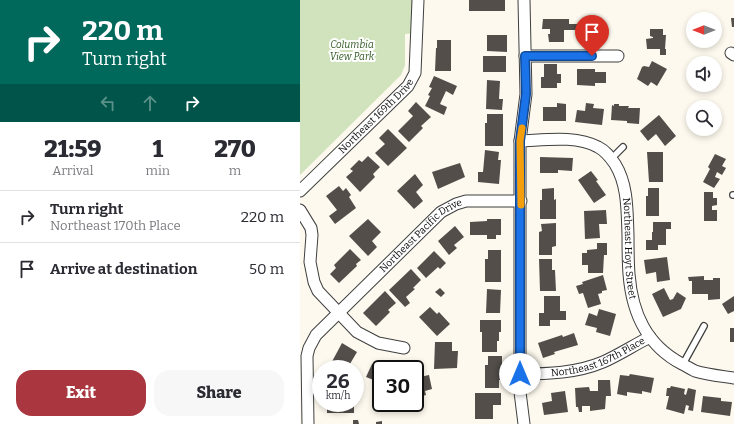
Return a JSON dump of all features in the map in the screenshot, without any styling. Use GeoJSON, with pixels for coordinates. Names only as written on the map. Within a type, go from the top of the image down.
{"type":"FeatureCollection","features":[{"type":"Feature","properties":{"kind":"street","name":"Northeast 169th Drive"},"geometry":{"type":"LineString","coordinates":[[300,191],[408,86],[412,80],[415,67],[418,0]]}},
{"type":"Feature","properties":{"kind":"street"},"geometry":{"type":"LineString","coordinates":[[524,0],[526,94],[520,141],[520,392],[524,424]]}},
{"type":"Feature","properties":{"kind":"street"},"geometry":{"type":"LineString","coordinates":[[525,56],[618,56]]}},
{"type":"Feature","properties":{"kind":"street"},"geometry":{"type":"LineString","coordinates":[[520,141],[572,140],[597,146],[606,151],[611,159]]}},
{"type":"Feature","properties":{"kind":"street","name":"Northeast Hoyt Street"},"geometry":{"type":"LineString","coordinates":[[611,159],[617,168],[624,188],[627,208],[629,274],[634,303],[639,319],[650,337]]}},
{"type":"Feature","properties":{"kind":"street","name":"Northeast Pacific Drive"},"geometry":{"type":"LineString","coordinates":[[308,424],[307,356],[309,348],[316,335],[337,312],[441,212],[456,204],[466,201],[521,201]]}},
{"type":"Feature","properties":{"kind":"street"},"geometry":{"type":"LineString","coordinates":[[300,210],[311,228],[312,235],[310,262],[314,282],[318,291],[357,332],[378,343],[404,348]]}},
{"type":"Feature","properties":{"kind":"street","name":"Northeast 167th Place"},"geometry":{"type":"LineString","coordinates":[[520,374],[555,373],[576,370],[602,362],[650,337],[670,357],[694,370],[710,375],[734,378]]}},
{"type":"Feature","properties":{"kind":"lane"},"geometry":{"type":"LineString","coordinates":[[611,159],[623,148]]}},
{"type":"Feature","properties":{"kind":"lane"},"geometry":{"type":"LineString","coordinates":[[683,364],[704,326]]}},
{"type":"Feature","properties":{"kind":"green space","name":"Columbia View Park"},"geometry":{"type":"Polygon","coordinates":[[[300,0],[417,0],[417,33],[405,34],[405,65],[401,75],[300,175],[300,0]]]}},
{"type":"Feature","properties":{"kind":"building"},"geometry":{"type":"Polygon","coordinates":[[[469,0],[505,0],[505,11],[469,11],[469,0]]]}},
{"type":"Feature","properties":{"kind":"building"},"geometry":{"type":"Polygon","coordinates":[[[731,18],[734,18],[734,27],[732,27],[731,18]]]}},
{"type":"Feature","properties":{"kind":"building"},"geometry":{"type":"Polygon","coordinates":[[[543,19],[569,19],[569,24],[578,24],[577,30],[564,30],[564,42],[549,42],[548,34],[550,34],[550,29],[542,29],[543,19]]]}},
{"type":"Feature","properties":{"kind":"building"},"geometry":{"type":"Polygon","coordinates":[[[582,22],[603,24],[602,38],[593,38],[593,41],[583,41],[583,37],[581,37],[582,22]]]}},
{"type":"Feature","properties":{"kind":"building"},"geometry":{"type":"Polygon","coordinates":[[[650,29],[663,29],[663,35],[666,35],[666,55],[660,55],[660,49],[647,49],[646,39],[653,38],[650,36],[650,29]]]}},
{"type":"Feature","properties":{"kind":"building"},"geometry":{"type":"Polygon","coordinates":[[[487,35],[507,35],[507,52],[487,51],[487,35]]]}},
{"type":"Feature","properties":{"kind":"building"},"geometry":{"type":"Polygon","coordinates":[[[437,40],[451,40],[451,71],[435,71],[437,40]]]}},
{"type":"Feature","properties":{"kind":"building"},"geometry":{"type":"Polygon","coordinates":[[[483,56],[506,56],[506,72],[483,72],[483,56]]]}},
{"type":"Feature","properties":{"kind":"building"},"geometry":{"type":"Polygon","coordinates":[[[652,61],[667,69],[657,86],[651,82],[648,86],[637,79],[642,67],[649,67],[652,61]]]}},
{"type":"Feature","properties":{"kind":"building"},"geometry":{"type":"Polygon","coordinates":[[[544,64],[557,64],[557,74],[561,74],[561,83],[557,83],[557,88],[541,88],[541,77],[544,77],[544,64]]]}},
{"type":"Feature","properties":{"kind":"building"},"geometry":{"type":"Polygon","coordinates":[[[577,69],[595,69],[595,72],[606,72],[606,83],[595,83],[595,86],[577,85],[577,69]]]}},
{"type":"Feature","properties":{"kind":"building"},"geometry":{"type":"Polygon","coordinates":[[[434,76],[457,86],[453,95],[446,91],[440,104],[447,107],[444,115],[425,106],[430,96],[428,95],[432,88],[429,87],[434,76]]]}},
{"type":"Feature","properties":{"kind":"building"},"geometry":{"type":"Polygon","coordinates":[[[487,80],[500,81],[499,99],[503,99],[502,110],[486,109],[487,80]]]}},
{"type":"Feature","properties":{"kind":"building"},"geometry":{"type":"Polygon","coordinates":[[[416,102],[431,117],[421,126],[423,128],[409,142],[398,131],[413,116],[408,111],[416,102]]]}},
{"type":"Feature","properties":{"kind":"building"},"geometry":{"type":"Polygon","coordinates":[[[557,103],[566,104],[566,121],[543,121],[543,107],[557,107],[557,103]]]}},
{"type":"Feature","properties":{"kind":"building"},"geometry":{"type":"Polygon","coordinates":[[[586,103],[594,104],[593,108],[604,109],[602,125],[575,122],[577,110],[585,111],[586,103]]]}},
{"type":"Feature","properties":{"kind":"building"},"geometry":{"type":"Polygon","coordinates":[[[614,104],[619,104],[619,106],[629,106],[628,108],[640,108],[639,124],[627,123],[627,121],[611,120],[612,105],[614,106],[614,104]]]}},
{"type":"Feature","properties":{"kind":"building"},"geometry":{"type":"Polygon","coordinates":[[[487,114],[503,114],[503,146],[485,146],[485,123],[487,123],[487,114]]]}},
{"type":"Feature","properties":{"kind":"building"},"geometry":{"type":"Polygon","coordinates":[[[659,115],[676,136],[665,146],[656,134],[648,141],[640,131],[659,115]]]}},
{"type":"Feature","properties":{"kind":"building"},"geometry":{"type":"Polygon","coordinates":[[[388,129],[407,148],[388,166],[375,153],[385,144],[379,138],[388,129]]]}},
{"type":"Feature","properties":{"kind":"building"},"geometry":{"type":"Polygon","coordinates":[[[485,150],[499,152],[498,160],[501,160],[499,184],[478,182],[478,172],[483,172],[485,150]]]}},
{"type":"Feature","properties":{"kind":"building"},"geometry":{"type":"Polygon","coordinates":[[[647,152],[663,152],[663,182],[649,182],[647,152]]]}},
{"type":"Feature","properties":{"kind":"building"},"geometry":{"type":"Polygon","coordinates":[[[715,154],[726,159],[722,166],[726,168],[722,175],[717,172],[715,177],[720,179],[714,188],[703,182],[710,169],[708,167],[715,154]]]}},
{"type":"Feature","properties":{"kind":"building"},"geometry":{"type":"Polygon","coordinates":[[[368,156],[380,167],[373,174],[375,177],[360,192],[346,177],[353,171],[350,169],[359,160],[362,162],[368,156]]]}},
{"type":"Feature","properties":{"kind":"building"},"geometry":{"type":"Polygon","coordinates":[[[540,157],[573,158],[572,171],[558,170],[558,173],[540,173],[540,157]]]}},
{"type":"Feature","properties":{"kind":"building"},"geometry":{"type":"Polygon","coordinates":[[[460,163],[465,177],[438,189],[432,172],[460,163]]]}},
{"type":"Feature","properties":{"kind":"building"},"geometry":{"type":"Polygon","coordinates":[[[591,171],[606,195],[594,203],[578,180],[591,171]]]}},
{"type":"Feature","properties":{"kind":"building"},"geometry":{"type":"Polygon","coordinates":[[[415,174],[423,185],[416,192],[423,201],[414,209],[397,191],[415,174]]]}},
{"type":"Feature","properties":{"kind":"building"},"geometry":{"type":"Polygon","coordinates":[[[339,186],[343,191],[346,188],[351,195],[349,197],[356,208],[335,224],[329,216],[337,210],[326,196],[339,186]]]}},
{"type":"Feature","properties":{"kind":"building"},"geometry":{"type":"Polygon","coordinates":[[[554,188],[554,200],[556,199],[556,219],[540,219],[540,200],[542,200],[542,189],[554,188]]]}},
{"type":"Feature","properties":{"kind":"building"},"geometry":{"type":"Polygon","coordinates":[[[648,188],[659,188],[659,216],[646,216],[646,196],[648,196],[648,188]]]}},
{"type":"Feature","properties":{"kind":"building"},"geometry":{"type":"Polygon","coordinates":[[[704,192],[713,192],[713,198],[717,198],[717,205],[712,206],[712,210],[717,210],[717,221],[704,221],[704,192]]]}},
{"type":"Feature","properties":{"kind":"building"},"geometry":{"type":"Polygon","coordinates":[[[606,210],[607,224],[599,224],[600,238],[585,239],[584,211],[606,210]]]}},
{"type":"Feature","properties":{"kind":"building"},"geometry":{"type":"Polygon","coordinates":[[[368,219],[381,232],[372,241],[377,247],[368,256],[349,236],[368,219]]]}},
{"type":"Feature","properties":{"kind":"building"},"geometry":{"type":"Polygon","coordinates":[[[487,219],[501,219],[501,235],[496,235],[496,239],[487,239],[487,235],[470,235],[470,222],[487,221],[487,219]]]}},
{"type":"Feature","properties":{"kind":"building"},"geometry":{"type":"Polygon","coordinates":[[[653,222],[671,222],[671,229],[666,229],[666,245],[658,245],[658,250],[646,250],[646,240],[652,240],[653,222]]]}},
{"type":"Feature","properties":{"kind":"building"},"geometry":{"type":"Polygon","coordinates":[[[556,223],[556,246],[552,247],[552,255],[539,255],[539,232],[542,231],[541,224],[556,223]]]}},
{"type":"Feature","properties":{"kind":"building"},"geometry":{"type":"Polygon","coordinates":[[[455,226],[464,237],[454,245],[457,248],[449,255],[438,241],[455,226]]]}},
{"type":"Feature","properties":{"kind":"building"},"geometry":{"type":"Polygon","coordinates":[[[597,243],[607,243],[607,255],[604,255],[603,273],[588,273],[588,265],[582,265],[582,253],[587,253],[587,250],[597,249],[597,243]]]}},
{"type":"Feature","properties":{"kind":"building"},"geometry":{"type":"Polygon","coordinates":[[[350,249],[361,260],[356,264],[357,266],[339,283],[330,274],[336,268],[334,265],[350,249]]]}},
{"type":"Feature","properties":{"kind":"building"},"geometry":{"type":"Polygon","coordinates":[[[488,250],[501,250],[501,282],[485,282],[485,259],[488,259],[488,250]]]}},
{"type":"Feature","properties":{"kind":"building"},"geometry":{"type":"Polygon","coordinates":[[[434,251],[446,263],[440,269],[438,267],[426,278],[417,268],[434,251]]]}},
{"type":"Feature","properties":{"kind":"building"},"geometry":{"type":"Polygon","coordinates":[[[667,257],[670,280],[657,282],[656,272],[646,274],[644,260],[667,257]]]}},
{"type":"Feature","properties":{"kind":"building"},"geometry":{"type":"Polygon","coordinates":[[[539,259],[552,259],[552,270],[555,270],[556,291],[540,291],[539,259]]]}},
{"type":"Feature","properties":{"kind":"building"},"geometry":{"type":"Polygon","coordinates":[[[411,269],[421,280],[413,288],[415,289],[406,297],[410,303],[405,307],[389,290],[411,269]]]}},
{"type":"Feature","properties":{"kind":"building"},"geometry":{"type":"Polygon","coordinates":[[[603,275],[607,290],[598,294],[601,304],[588,308],[583,293],[579,294],[576,286],[583,284],[582,282],[603,275]]]}},
{"type":"Feature","properties":{"kind":"building"},"geometry":{"type":"Polygon","coordinates":[[[704,276],[704,280],[720,278],[720,299],[708,300],[708,294],[692,294],[692,281],[689,281],[688,277],[704,276]]]}},
{"type":"Feature","properties":{"kind":"building"},"geometry":{"type":"Polygon","coordinates":[[[440,288],[445,293],[441,297],[435,292],[440,288]]]}},
{"type":"Feature","properties":{"kind":"building"},"geometry":{"type":"Polygon","coordinates":[[[664,288],[670,300],[673,299],[677,292],[686,298],[681,309],[663,317],[652,294],[664,288]]]}},
{"type":"Feature","properties":{"kind":"building"},"geometry":{"type":"Polygon","coordinates":[[[487,289],[501,290],[500,313],[486,313],[487,289]]]}},
{"type":"Feature","properties":{"kind":"building"},"geometry":{"type":"Polygon","coordinates":[[[385,291],[396,303],[388,310],[390,312],[376,326],[363,313],[385,291]]]}},
{"type":"Feature","properties":{"kind":"building"},"geometry":{"type":"Polygon","coordinates":[[[544,296],[560,296],[560,311],[566,311],[566,320],[550,320],[550,326],[539,326],[539,313],[544,313],[544,296]]]}},
{"type":"Feature","properties":{"kind":"building"},"geometry":{"type":"Polygon","coordinates":[[[734,296],[734,311],[728,314],[722,304],[734,296]]]}},
{"type":"Feature","properties":{"kind":"building"},"geometry":{"type":"Polygon","coordinates":[[[430,307],[437,314],[439,312],[450,324],[437,336],[419,317],[430,307]]]}},
{"type":"Feature","properties":{"kind":"building"},"geometry":{"type":"Polygon","coordinates":[[[599,309],[616,314],[610,336],[596,332],[597,328],[585,325],[589,313],[597,316],[599,309]]]}},
{"type":"Feature","properties":{"kind":"building"},"geometry":{"type":"Polygon","coordinates":[[[480,320],[501,320],[501,332],[499,332],[499,341],[497,341],[497,352],[482,352],[482,332],[480,332],[480,320]]]}},
{"type":"Feature","properties":{"kind":"building"},"geometry":{"type":"Polygon","coordinates":[[[730,328],[734,328],[734,342],[730,342],[730,328]]]}},
{"type":"Feature","properties":{"kind":"building"},"geometry":{"type":"Polygon","coordinates":[[[574,333],[578,345],[554,352],[555,354],[543,358],[538,343],[562,335],[563,337],[574,333]]]}},
{"type":"Feature","properties":{"kind":"building"},"geometry":{"type":"Polygon","coordinates":[[[435,342],[452,342],[452,351],[458,351],[457,368],[434,369],[435,342]]]}},
{"type":"Feature","properties":{"kind":"building"},"geometry":{"type":"Polygon","coordinates":[[[342,343],[357,352],[352,360],[333,360],[342,343]]]}},
{"type":"Feature","properties":{"kind":"building"},"geometry":{"type":"Polygon","coordinates":[[[488,356],[502,356],[502,380],[499,380],[499,388],[485,388],[485,365],[488,365],[488,356]]]}},
{"type":"Feature","properties":{"kind":"building"},"geometry":{"type":"Polygon","coordinates":[[[372,364],[372,379],[366,377],[372,364]]]}},
{"type":"Feature","properties":{"kind":"building"},"geometry":{"type":"Polygon","coordinates":[[[630,374],[654,378],[651,393],[642,391],[642,394],[627,392],[627,396],[617,394],[620,375],[629,376],[630,374]]]}},
{"type":"Feature","properties":{"kind":"building"},"geometry":{"type":"Polygon","coordinates":[[[429,375],[432,389],[425,391],[426,395],[424,396],[424,376],[429,375]]]}},
{"type":"Feature","properties":{"kind":"building"},"geometry":{"type":"Polygon","coordinates":[[[598,380],[610,380],[611,396],[606,396],[605,409],[590,411],[590,406],[582,406],[582,412],[579,412],[578,407],[576,407],[575,388],[589,387],[590,391],[598,391],[598,380]]]}},
{"type":"Feature","properties":{"kind":"building"},"geometry":{"type":"Polygon","coordinates":[[[671,386],[685,389],[684,394],[686,395],[688,388],[696,390],[693,411],[688,410],[689,406],[686,405],[684,414],[666,409],[669,396],[666,396],[667,388],[670,388],[671,386]]]}},
{"type":"Feature","properties":{"kind":"building"},"geometry":{"type":"Polygon","coordinates":[[[565,391],[568,412],[544,415],[542,403],[552,401],[551,393],[565,391]]]}},
{"type":"Feature","properties":{"kind":"building"},"geometry":{"type":"Polygon","coordinates":[[[475,393],[501,393],[501,405],[493,405],[493,419],[475,419],[475,393]]]}},
{"type":"Feature","properties":{"kind":"building"},"geometry":{"type":"Polygon","coordinates":[[[703,396],[721,398],[721,401],[732,402],[730,416],[701,412],[703,396]]]}},
{"type":"Feature","properties":{"kind":"building"},"geometry":{"type":"Polygon","coordinates":[[[327,412],[354,412],[354,413],[327,412]]]}},
{"type":"Feature","properties":{"kind":"building"},"geometry":{"type":"Polygon","coordinates":[[[353,420],[358,420],[359,424],[353,424],[353,420]]]}},
{"type":"Feature","properties":{"kind":"building"},"geometry":{"type":"Polygon","coordinates":[[[382,421],[382,424],[376,424],[376,422],[382,421]]]}},
{"type":"Feature","properties":{"kind":"slow traffic"},"geometry":{"type":"LineString","coordinates":[[521,205],[520,141],[522,128]]}},
{"type":"Feature","properties":{"kind":"route"},"geometry":{"type":"LineString","coordinates":[[520,374],[520,141],[526,94],[525,56],[592,56]]}}]}
